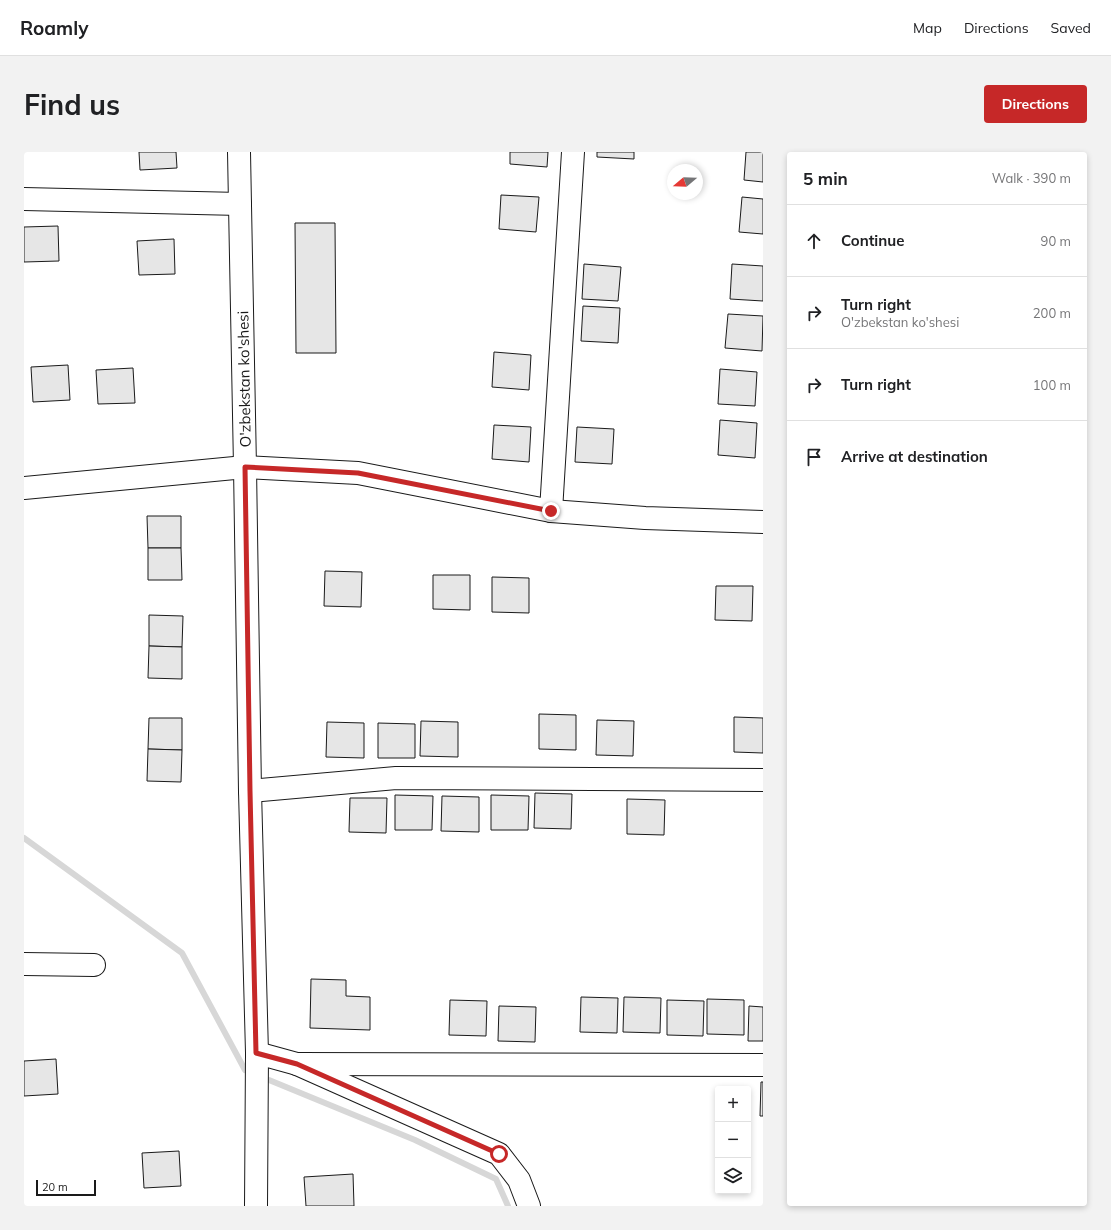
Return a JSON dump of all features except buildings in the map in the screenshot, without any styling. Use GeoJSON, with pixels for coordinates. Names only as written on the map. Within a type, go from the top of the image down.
{"type":"FeatureCollection","features":[{"type":"Feature","properties":{"kind":"street","name":"O'zbekstan ko'shesi"},"geometry":{"type":"LineString","coordinates":[[238,152],[256,1053],[256,1206]]}},
{"type":"Feature","properties":{"kind":"street"},"geometry":{"type":"LineString","coordinates":[[551,511],[573,152]]}},
{"type":"Feature","properties":{"kind":"street"},"geometry":{"type":"LineString","coordinates":[[24,199],[240,204]]}},
{"type":"Feature","properties":{"kind":"street"},"geometry":{"type":"LineString","coordinates":[[24,488],[245,467],[358,473],[551,511],[645,518],[763,522]]}},
{"type":"Feature","properties":{"kind":"street"},"geometry":{"type":"LineString","coordinates":[[250,791],[396,778],[763,780]]}},
{"type":"Feature","properties":{"kind":"street"},"geometry":{"type":"LineString","coordinates":[[24,964],[94,965]]}},
{"type":"Feature","properties":{"kind":"street"},"geometry":{"type":"LineString","coordinates":[[256,1053],[297,1064],[499,1154],[519,1180],[529,1206]]}},
{"type":"Feature","properties":{"kind":"street"},"geometry":{"type":"LineString","coordinates":[[297,1064],[763,1065]]}},
{"type":"Feature","properties":{"kind":"waterway"},"geometry":{"type":"LineString","coordinates":[[24,838],[182,953],[245,1070]]}},
{"type":"Feature","properties":{"kind":"waterway"},"geometry":{"type":"LineString","coordinates":[[269,1080],[415,1140],[496,1179],[508,1206]]}},
{"type":"Feature","properties":{"kind":"route"},"geometry":{"type":"LineString","coordinates":[[499,1154],[297,1064],[256,1053],[245,467],[358,473],[551,511]]}}]}
